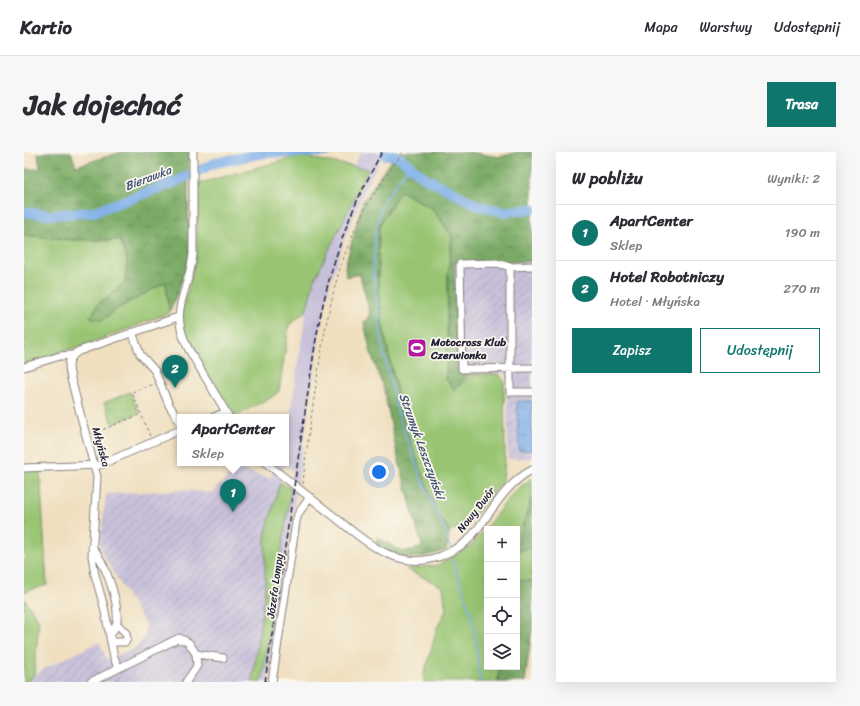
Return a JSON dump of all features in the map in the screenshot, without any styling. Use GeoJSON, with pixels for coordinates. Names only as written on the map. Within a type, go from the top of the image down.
{"type":"FeatureCollection","features":[{"type":"Feature","properties":{"kind":"street"},"geometry":{"type":"LineString","coordinates":[[193,155],[193,257],[178,317],[180,330],[186,344],[227,414]]}},
{"type":"Feature","properties":{"kind":"street"},"geometry":{"type":"LineString","coordinates":[[532,266],[510,267],[497,263],[460,264],[462,369],[532,368]]}},
{"type":"Feature","properties":{"kind":"street"},"geometry":{"type":"LineString","coordinates":[[510,267],[510,392],[532,392]]}},
{"type":"Feature","properties":{"kind":"street"},"geometry":{"type":"LineString","coordinates":[[24,367],[60,356],[72,355],[84,349],[178,317]]}},
{"type":"Feature","properties":{"kind":"street"},"geometry":{"type":"LineString","coordinates":[[132,332],[140,354],[153,369],[169,405],[177,417]]}},
{"type":"Feature","properties":{"kind":"street","name":"Młyńska"},"geometry":{"type":"LineString","coordinates":[[72,355],[69,364],[70,374],[95,466],[98,483],[92,547],[93,565],[103,602],[114,657],[118,668]]}},
{"type":"Feature","properties":{"kind":"street"},"geometry":{"type":"LineString","coordinates":[[24,468],[95,466],[110,462],[177,431]]}},
{"type":"Feature","properties":{"kind":"street"},"geometry":{"type":"LineString","coordinates":[[270,466],[310,497]]}},
{"type":"Feature","properties":{"kind":"street","name":"Nowy Dwór"},"geometry":{"type":"LineString","coordinates":[[310,497],[378,550],[400,559],[421,561],[441,556],[461,545],[473,533],[509,487],[519,477],[532,470]]}},
{"type":"Feature","properties":{"kind":"street","name":"Józefa Lompy"},"geometry":{"type":"LineString","coordinates":[[272,682],[296,522],[298,514],[310,497]]}},
{"type":"Feature","properties":{"kind":"street"},"geometry":{"type":"LineString","coordinates":[[92,547],[99,556],[108,578],[115,602],[117,624],[110,638],[125,642],[127,639],[126,633],[117,624]]}},
{"type":"Feature","properties":{"kind":"street"},"geometry":{"type":"LineString","coordinates":[[91,682],[179,638],[189,643],[196,654],[197,666],[186,682]]}},
{"type":"Feature","properties":{"kind":"street"},"geometry":{"type":"LineString","coordinates":[[196,654],[223,658]]}},
{"type":"Feature","properties":{"kind":"path"},"geometry":{"type":"LineString","coordinates":[[302,490],[304,461],[320,358],[333,293],[355,229],[366,206],[403,152]]}},
{"type":"Feature","properties":{"kind":"path"},"geometry":{"type":"LineString","coordinates":[[153,442],[132,392],[159,382]]}},
{"type":"Feature","properties":{"kind":"path"},"geometry":{"type":"LineString","coordinates":[[89,435],[141,414]]}},
{"type":"Feature","properties":{"kind":"shaded area"},"geometry":{"type":"Polygon","coordinates":[[[361,152],[384,152],[365,189],[346,236],[330,283],[320,332],[268,682],[262,682],[293,470],[286,466],[289,466],[289,419],[306,311],[314,281],[368,169],[353,166],[361,152]]]}},
{"type":"Feature","properties":{"kind":"shaded area"},"geometry":{"type":"Polygon","coordinates":[[[501,261],[512,263],[532,262],[532,458],[508,459],[507,373],[457,373],[454,262],[501,261]]]}},
{"type":"Feature","properties":{"kind":"shaded area"},"geometry":{"type":"Polygon","coordinates":[[[275,466],[284,466],[280,482],[270,479],[275,466]]]}},
{"type":"Feature","properties":{"kind":"shaded area"},"geometry":{"type":"Polygon","coordinates":[[[238,468],[280,482],[265,536],[265,592],[252,682],[27,682],[40,671],[99,642],[107,659],[134,649],[144,638],[146,626],[103,555],[100,543],[106,494],[185,490],[211,493],[238,468]]]}},
{"type":"Feature","properties":{"kind":"green space"},"geometry":{"type":"Polygon","coordinates":[[[48,152],[71,152],[76,166],[122,152],[189,152],[188,195],[190,255],[169,313],[166,282],[117,309],[102,320],[90,317],[98,304],[125,282],[127,259],[120,240],[72,240],[24,235],[24,169],[40,169],[38,154],[48,152]]]}},
{"type":"Feature","properties":{"kind":"green space"},"geometry":{"type":"Polygon","coordinates":[[[397,152],[468,152],[500,157],[517,152],[532,152],[532,261],[454,262],[457,373],[471,373],[454,390],[446,379],[448,275],[452,236],[433,209],[400,191],[379,226],[378,275],[382,322],[404,425],[438,515],[450,531],[446,550],[435,554],[417,557],[401,556],[383,549],[373,543],[378,538],[403,552],[422,547],[397,454],[384,390],[370,350],[364,323],[370,314],[360,275],[346,277],[345,266],[363,201],[397,152]]]}},
{"type":"Feature","properties":{"kind":"green space"},"geometry":{"type":"Polygon","coordinates":[[[299,156],[368,169],[314,281],[306,311],[289,325],[279,391],[272,397],[239,414],[231,414],[193,350],[182,327],[181,317],[197,254],[197,184],[299,156]]]}},
{"type":"Feature","properties":{"kind":"green space","name":"Motocross Klub Czerwionka"},"geometry":{"type":"Polygon","coordinates":[[[400,191],[433,209],[452,237],[448,275],[446,379],[454,390],[472,375],[499,374],[504,381],[505,458],[503,481],[469,523],[450,531],[438,515],[404,425],[382,322],[378,275],[379,226],[400,191]]]}},
{"type":"Feature","properties":{"kind":"green space"},"geometry":{"type":"Polygon","coordinates":[[[24,235],[72,240],[120,240],[127,259],[125,282],[98,304],[102,320],[117,309],[166,282],[169,313],[77,348],[65,350],[24,365],[24,235]]]}},
{"type":"Feature","properties":{"kind":"green space"},"geometry":{"type":"Polygon","coordinates":[[[130,392],[139,413],[113,424],[104,403],[130,392]]]}},
{"type":"Feature","properties":{"kind":"green space"},"geometry":{"type":"Polygon","coordinates":[[[24,471],[40,471],[47,585],[24,592],[24,532],[26,523],[24,518],[24,471]]]}},
{"type":"Feature","properties":{"kind":"green space"},"geometry":{"type":"Polygon","coordinates":[[[532,478],[532,496],[520,534],[520,526],[487,526],[514,492],[532,478]]]}},
{"type":"Feature","properties":{"kind":"green space"},"geometry":{"type":"Polygon","coordinates":[[[280,482],[291,489],[262,682],[252,682],[265,592],[265,536],[280,482]]]}},
{"type":"Feature","properties":{"kind":"green space"},"geometry":{"type":"Polygon","coordinates":[[[532,496],[532,548],[520,550],[520,534],[532,496]]]}},
{"type":"Feature","properties":{"kind":"green space"},"geometry":{"type":"Polygon","coordinates":[[[484,530],[484,670],[499,670],[498,682],[424,682],[424,675],[437,628],[446,610],[443,587],[406,569],[438,565],[472,545],[484,530]]]}},
{"type":"Feature","properties":{"kind":"green space"},"geometry":{"type":"Polygon","coordinates":[[[532,548],[532,581],[520,580],[520,550],[532,548]]]}},
{"type":"Feature","properties":{"kind":"green space"},"geometry":{"type":"Polygon","coordinates":[[[520,580],[532,581],[532,628],[525,682],[498,682],[499,670],[520,670],[520,580]]]}},
{"type":"Feature","properties":{"kind":"green space"},"geometry":{"type":"Polygon","coordinates":[[[24,598],[39,621],[34,675],[27,682],[24,682],[24,598]]]}},
{"type":"Feature","properties":{"kind":"water"},"geometry":{"type":"Polygon","coordinates":[[[517,401],[532,401],[532,450],[519,451],[517,401]]]}},
{"type":"Feature","properties":{"kind":"waterway","name":"Bierawka"},"geometry":{"type":"LineString","coordinates":[[24,212],[48,215],[93,212],[173,183],[215,163],[264,153],[327,152]]}},
{"type":"Feature","properties":{"kind":"waterway","name":"Bierawka"},"geometry":{"type":"LineString","coordinates":[[385,155],[396,155],[424,177],[477,205],[504,212],[532,209]]}},
{"type":"Feature","properties":{"kind":"waterway","name":"Strumyk Leszczyński"},"geometry":{"type":"LineString","coordinates":[[409,165],[381,205],[375,236],[373,271],[383,350],[398,414],[422,479],[447,535],[450,549]]}},
{"type":"Feature","properties":{"kind":"waterway","name":"Strumyk Leszczyński"},"geometry":{"type":"LineString","coordinates":[[452,558],[471,614],[476,640],[480,682]]}},
{"type":"Feature","properties":{"kind":"railway"},"geometry":{"type":"LineString","coordinates":[[265,682],[315,345],[322,308],[343,236],[357,201],[382,152]]}},
{"type":"Feature","properties":{"kind":"place","name":"Motocross Klub Czerwionka"},"geometry":{"type":"Point","coordinates":[417,348]}},
{"type":"Feature","properties":{"kind":"place","name":"Hotel Robotniczy"},"geometry":{"type":"Point","coordinates":[175,388]}},
{"type":"Feature","properties":{"kind":"place","name":"ApartCenter"},"geometry":{"type":"Point","coordinates":[233,512]}}]}
